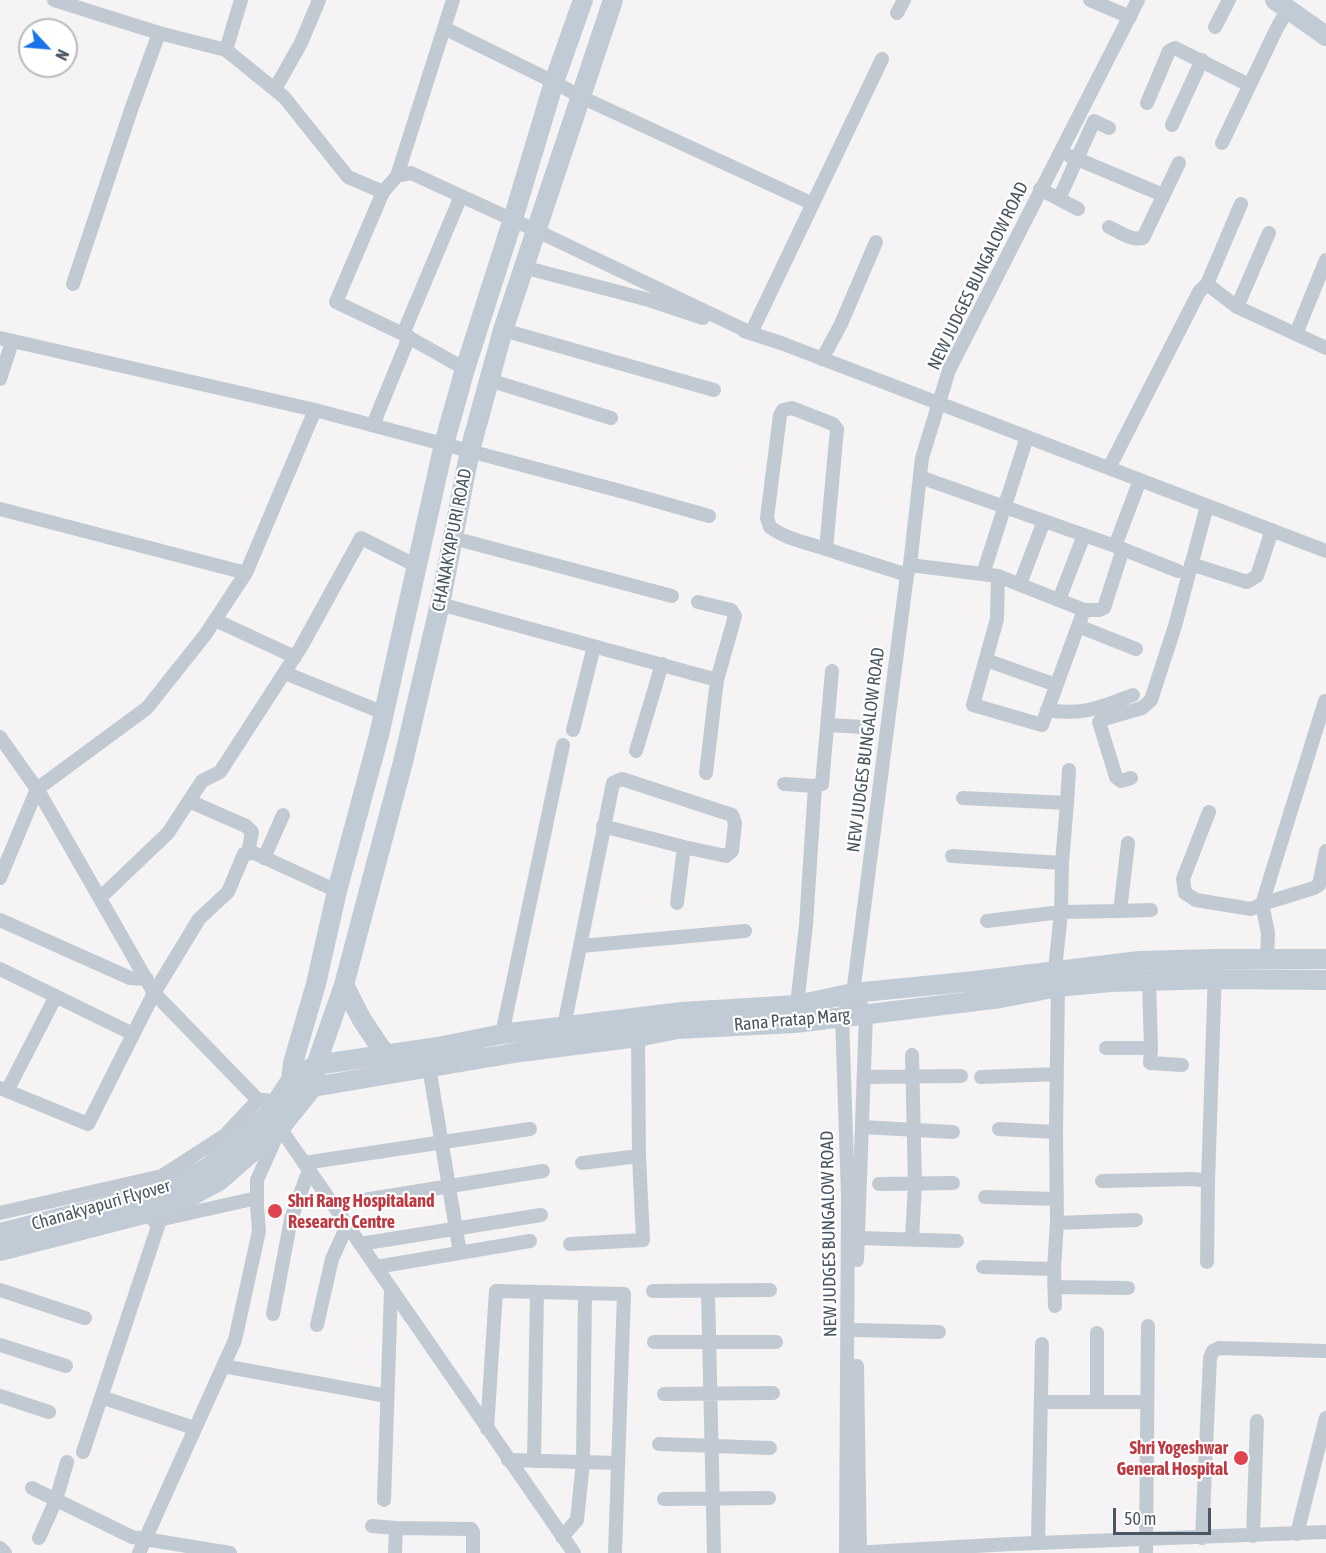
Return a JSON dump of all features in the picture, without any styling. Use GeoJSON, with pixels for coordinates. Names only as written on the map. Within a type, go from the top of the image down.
{"type":"FeatureCollection","features":[{"type":"Feature","properties":{"kind":"main road"},"geometry":{"type":"LineString","coordinates":[[300,1102],[291,1080],[293,1063],[316,984],[337,891],[384,713],[444,444],[554,82],[583,0]]}},
{"type":"Feature","properties":{"kind":"main road","name":"CHANAKYAPURI ROAD"},"geometry":{"type":"LineString","coordinates":[[313,1087],[316,1065],[344,985],[403,762],[440,604],[470,450],[489,380],[523,267],[613,0]]}},
{"type":"Feature","properties":{"kind":"main road"},"geometry":{"type":"LineString","coordinates":[[1282,4],[1326,36]]}},
{"type":"Feature","properties":{"kind":"main road"},"geometry":{"type":"LineString","coordinates":[[396,660],[425,666]]}},
{"type":"Feature","properties":{"kind":"main road","name":"Rana Pratap Marg"},"geometry":{"type":"LineString","coordinates":[[313,1087],[520,1052],[638,1037],[677,1029],[795,1023],[1001,998],[1057,978],[1139,961],[1326,959]]}},
{"type":"Feature","properties":{"kind":"main road","name":"Rana Pratap Marg"},"geometry":{"type":"LineString","coordinates":[[271,1111],[291,1080],[316,1065],[564,1026],[682,1012],[797,1005],[852,993],[975,981],[1057,978],[1149,981],[1326,980]]}},
{"type":"Feature","properties":{"kind":"main road"},"geometry":{"type":"LineString","coordinates":[[344,985],[362,1020],[385,1054]]}},
{"type":"Feature","properties":{"kind":"main road"},"geometry":{"type":"LineString","coordinates":[[271,1111],[300,1102],[313,1087]]}},
{"type":"Feature","properties":{"kind":"main road","name":"Chanakyapuri Flyover"},"geometry":{"type":"LineString","coordinates":[[0,1251],[171,1207],[219,1181],[255,1150],[271,1111]]}},
{"type":"Feature","properties":{"kind":"main road","name":"Chanakyapuri Flyover"},"geometry":{"type":"LineString","coordinates":[[0,1233],[165,1191],[209,1167],[271,1111]]}},
{"type":"Feature","properties":{"kind":"street"},"geometry":{"type":"LineString","coordinates":[[54,0],[159,33],[226,50],[285,97],[348,177],[383,192]]}},
{"type":"Feature","properties":{"kind":"street"},"geometry":{"type":"LineString","coordinates":[[226,50],[241,0]]}},
{"type":"Feature","properties":{"kind":"street"},"geometry":{"type":"LineString","coordinates":[[276,89],[301,43],[319,0]]}},
{"type":"Feature","properties":{"kind":"street"},"geometry":{"type":"LineString","coordinates":[[453,0],[397,176],[383,192],[336,302],[406,335],[465,369]]}},
{"type":"Feature","properties":{"kind":"street"},"geometry":{"type":"LineString","coordinates":[[897,13],[904,0]]}},
{"type":"Feature","properties":{"kind":"street"},"geometry":{"type":"LineString","coordinates":[[1090,0],[1130,17]]}},
{"type":"Feature","properties":{"kind":"street","name":"NEW JUDGES BUNGALOW ROAD"},"geometry":{"type":"LineString","coordinates":[[847,1553],[848,1196],[842,1016],[852,993],[922,458],[949,370],[1138,0]]}},
{"type":"Feature","properties":{"kind":"street"},"geometry":{"type":"LineString","coordinates":[[1215,27],[1229,0]]}},
{"type":"Feature","properties":{"kind":"street"},"geometry":{"type":"LineString","coordinates":[[1222,143],[1249,85],[1282,4]]}},
{"type":"Feature","properties":{"kind":"street"},"geometry":{"type":"LineString","coordinates":[[444,28],[580,97],[813,204]]}},
{"type":"Feature","properties":{"kind":"street"},"geometry":{"type":"LineString","coordinates":[[73,284],[159,33]]}},
{"type":"Feature","properties":{"kind":"street"},"geometry":{"type":"LineString","coordinates":[[1147,103],[1169,51],[1175,48],[1249,85]]}},
{"type":"Feature","properties":{"kind":"street"},"geometry":{"type":"LineString","coordinates":[[751,333],[882,59]]}},
{"type":"Feature","properties":{"kind":"street"},"geometry":{"type":"LineString","coordinates":[[1172,125],[1202,60]]}},
{"type":"Feature","properties":{"kind":"street"},"geometry":{"type":"LineString","coordinates":[[1079,114],[1109,128]]}},
{"type":"Feature","properties":{"kind":"street"},"geometry":{"type":"LineString","coordinates":[[1059,200],[1094,121]]}},
{"type":"Feature","properties":{"kind":"street"},"geometry":{"type":"LineString","coordinates":[[1059,152],[1163,195]]}},
{"type":"Feature","properties":{"kind":"street"},"geometry":{"type":"LineString","coordinates":[[1109,227],[1137,240],[1143,237],[1179,163]]}},
{"type":"Feature","properties":{"kind":"street"},"geometry":{"type":"LineString","coordinates":[[397,176],[411,173],[513,219],[751,333]]}},
{"type":"Feature","properties":{"kind":"street"},"geometry":{"type":"LineString","coordinates":[[1040,189],[1078,209]]}},
{"type":"Feature","properties":{"kind":"street"},"geometry":{"type":"LineString","coordinates":[[373,425],[461,196]]}},
{"type":"Feature","properties":{"kind":"street"},"geometry":{"type":"LineString","coordinates":[[1109,468],[1199,292],[1207,284],[1241,204]]}},
{"type":"Feature","properties":{"kind":"street"},"geometry":{"type":"LineString","coordinates":[[1237,307],[1269,233]]}},
{"type":"Feature","properties":{"kind":"street"},"geometry":{"type":"LineString","coordinates":[[822,359],[841,324],[876,242]]}},
{"type":"Feature","properties":{"kind":"street"},"geometry":{"type":"LineString","coordinates":[[1296,334],[1326,260]]}},
{"type":"Feature","properties":{"kind":"street"},"geometry":{"type":"LineString","coordinates":[[523,267],[649,300],[751,333],[1326,551]]}},
{"type":"Feature","properties":{"kind":"street"},"geometry":{"type":"LineString","coordinates":[[1207,284],[1237,307],[1326,348]]}},
{"type":"Feature","properties":{"kind":"street"},"geometry":{"type":"LineString","coordinates":[[503,330],[714,390]]}},
{"type":"Feature","properties":{"kind":"street"},"geometry":{"type":"LineString","coordinates":[[0,379],[6,340],[315,410],[709,516]]}},
{"type":"Feature","properties":{"kind":"street"},"geometry":{"type":"LineString","coordinates":[[489,380],[611,418]]}},
{"type":"Feature","properties":{"kind":"street"},"geometry":{"type":"LineString","coordinates":[[826,549],[837,429],[833,424],[792,408],[783,410],[780,415],[767,518],[770,527],[781,535],[826,549],[909,570],[998,576],[1084,610],[1104,608],[1119,547],[1140,480]]}},
{"type":"Feature","properties":{"kind":"street"},"geometry":{"type":"LineString","coordinates":[[0,878],[37,789],[147,708],[215,620],[246,573],[315,410]]}},
{"type":"Feature","properties":{"kind":"street"},"geometry":{"type":"LineString","coordinates":[[983,574],[1028,437]]}},
{"type":"Feature","properties":{"kind":"street"},"geometry":{"type":"LineString","coordinates":[[920,477],[1119,547],[1178,571]]}},
{"type":"Feature","properties":{"kind":"street"},"geometry":{"type":"LineString","coordinates":[[1131,778],[1121,781],[1116,777],[1099,722],[1142,708],[1151,700],[1175,626],[1208,506]]}},
{"type":"Feature","properties":{"kind":"street"},"geometry":{"type":"LineString","coordinates":[[0,509],[246,573]]}},
{"type":"Feature","properties":{"kind":"street"},"geometry":{"type":"LineString","coordinates":[[1020,584],[1044,521]]}},
{"type":"Feature","properties":{"kind":"street"},"geometry":{"type":"LineString","coordinates":[[1191,564],[1247,582],[1252,581],[1257,576],[1272,530]]}},
{"type":"Feature","properties":{"kind":"street"},"geometry":{"type":"LineString","coordinates":[[1059,600],[1084,535]]}},
{"type":"Feature","properties":{"kind":"street"},"geometry":{"type":"LineString","coordinates":[[101,897],[168,833],[202,781],[220,772],[295,657],[361,538],[417,566]]}},
{"type":"Feature","properties":{"kind":"street"},"geometry":{"type":"LineString","coordinates":[[453,538],[672,596]]}},
{"type":"Feature","properties":{"kind":"street"},"geometry":{"type":"LineString","coordinates":[[998,576],[997,620],[973,705],[1042,725],[1084,610]]}},
{"type":"Feature","properties":{"kind":"street"},"geometry":{"type":"LineString","coordinates":[[698,602],[731,610],[735,616],[717,680],[706,773]]}},
{"type":"Feature","properties":{"kind":"street"},"geometry":{"type":"LineString","coordinates":[[440,604],[717,680]]}},
{"type":"Feature","properties":{"kind":"street"},"geometry":{"type":"LineString","coordinates":[[215,620],[295,657]]}},
{"type":"Feature","properties":{"kind":"street"},"geometry":{"type":"LineString","coordinates":[[1078,626],[1136,649]]}},
{"type":"Feature","properties":{"kind":"street"},"geometry":{"type":"LineString","coordinates":[[573,730],[594,646]]}},
{"type":"Feature","properties":{"kind":"street"},"geometry":{"type":"LineString","coordinates":[[986,660],[1056,685]]}},
{"type":"Feature","properties":{"kind":"street"},"geometry":{"type":"LineString","coordinates":[[636,751],[662,664]]}},
{"type":"Feature","properties":{"kind":"street"},"geometry":{"type":"LineString","coordinates":[[784,784],[815,786],[822,784],[832,671]]}},
{"type":"Feature","properties":{"kind":"street"},"geometry":{"type":"LineString","coordinates":[[285,672],[384,713]]}},
{"type":"Feature","properties":{"kind":"street"},"geometry":{"type":"LineString","coordinates":[[1047,710],[1069,713],[1096,709],[1133,695]]}},
{"type":"Feature","properties":{"kind":"street"},"geometry":{"type":"LineString","coordinates":[[1267,960],[1268,933],[1262,904],[1325,702]]}},
{"type":"Feature","properties":{"kind":"street"},"geometry":{"type":"LineString","coordinates":[[828,725],[863,727]]}},
{"type":"Feature","properties":{"kind":"street"},"geometry":{"type":"LineString","coordinates":[[0,737],[37,789],[154,993],[271,1111],[306,1167],[573,1553]]}},
{"type":"Feature","properties":{"kind":"street"},"geometry":{"type":"LineString","coordinates":[[502,1034],[563,745]]}},
{"type":"Feature","properties":{"kind":"street"},"geometry":{"type":"LineString","coordinates":[[1055,1306],[1057,978],[1069,770]]}},
{"type":"Feature","properties":{"kind":"street"},"geometry":{"type":"LineString","coordinates":[[564,1026],[603,825],[613,783],[622,779],[732,815],[735,823],[732,851],[726,856],[603,825]]}},
{"type":"Feature","properties":{"kind":"street"},"geometry":{"type":"LineString","coordinates":[[797,1005],[806,925],[815,786]]}},
{"type":"Feature","properties":{"kind":"street"},"geometry":{"type":"LineString","coordinates":[[963,798],[1067,803]]}},
{"type":"Feature","properties":{"kind":"street"},"geometry":{"type":"LineString","coordinates":[[189,801],[246,826],[252,832],[248,853]]}},
{"type":"Feature","properties":{"kind":"street"},"geometry":{"type":"LineString","coordinates":[[1209,812],[1183,879],[1185,893],[1196,900],[1251,909],[1319,885],[1323,876],[1326,851]]}},
{"type":"Feature","properties":{"kind":"street"},"geometry":{"type":"LineString","coordinates":[[264,858],[283,816]]}},
{"type":"Feature","properties":{"kind":"street"},"geometry":{"type":"LineString","coordinates":[[1120,911],[1128,843]]}},
{"type":"Feature","properties":{"kind":"street"},"geometry":{"type":"LineString","coordinates":[[677,903],[684,847]]}},
{"type":"Feature","properties":{"kind":"street"},"geometry":{"type":"LineString","coordinates":[[56,996],[4,1089],[88,1124],[154,993],[199,919],[228,892],[244,854],[264,858],[337,891]]}},
{"type":"Feature","properties":{"kind":"street"},"geometry":{"type":"LineString","coordinates":[[952,856],[1062,863]]}},
{"type":"Feature","properties":{"kind":"street"},"geometry":{"type":"LineString","coordinates":[[987,921],[1061,912],[1150,910]]}},
{"type":"Feature","properties":{"kind":"street"},"geometry":{"type":"LineString","coordinates":[[0,920],[130,978],[147,979]]}},
{"type":"Feature","properties":{"kind":"street"},"geometry":{"type":"LineString","coordinates":[[581,946],[745,931]]}},
{"type":"Feature","properties":{"kind":"street"},"geometry":{"type":"LineString","coordinates":[[1207,1262],[1215,959]]}},
{"type":"Feature","properties":{"kind":"street"},"geometry":{"type":"LineString","coordinates":[[0,969],[133,1034]]}},
{"type":"Feature","properties":{"kind":"street"},"geometry":{"type":"LineString","coordinates":[[1149,981],[1150,1063],[1182,1065]]}},
{"type":"Feature","properties":{"kind":"street"},"geometry":{"type":"LineString","coordinates":[[852,993],[866,1014],[856,1330],[860,1553]]}},
{"type":"Feature","properties":{"kind":"street"},"geometry":{"type":"LineString","coordinates":[[570,1244],[643,1240],[639,1156],[638,1037]]}},
{"type":"Feature","properties":{"kind":"street"},"geometry":{"type":"LineString","coordinates":[[1106,1048],[1151,1048]]}},
{"type":"Feature","properties":{"kind":"street"},"geometry":{"type":"LineString","coordinates":[[912,1055],[915,1184],[912,1239]]}},
{"type":"Feature","properties":{"kind":"street"},"geometry":{"type":"LineString","coordinates":[[429,1067],[460,1253]]}},
{"type":"Feature","properties":{"kind":"street"},"geometry":{"type":"LineString","coordinates":[[981,1077],[1057,1074]]}},
{"type":"Feature","properties":{"kind":"street"},"geometry":{"type":"LineString","coordinates":[[864,1077],[961,1076]]}},
{"type":"Feature","properties":{"kind":"street"},"geometry":{"type":"LineString","coordinates":[[142,1547],[235,1340],[259,1231],[257,1180],[271,1111]]}},
{"type":"Feature","properties":{"kind":"street"},"geometry":{"type":"LineString","coordinates":[[0,1213],[162,1176],[224,1136],[271,1111]]}},
{"type":"Feature","properties":{"kind":"street"},"geometry":{"type":"LineString","coordinates":[[862,1127],[953,1132]]}},
{"type":"Feature","properties":{"kind":"street"},"geometry":{"type":"LineString","coordinates":[[306,1167],[441,1141],[530,1129]]}},
{"type":"Feature","properties":{"kind":"street"},"geometry":{"type":"LineString","coordinates":[[999,1129],[1056,1132]]}},
{"type":"Feature","properties":{"kind":"street"},"geometry":{"type":"LineString","coordinates":[[582,1163],[639,1156]]}},
{"type":"Feature","properties":{"kind":"street"},"geometry":{"type":"LineString","coordinates":[[273,1314],[291,1219],[306,1167]]}},
{"type":"Feature","properties":{"kind":"street"},"geometry":{"type":"LineString","coordinates":[[333,1205],[543,1172]]}},
{"type":"Feature","properties":{"kind":"street"},"geometry":{"type":"LineString","coordinates":[[1102,1181],[1193,1179],[1208,1181]]}},
{"type":"Feature","properties":{"kind":"street"},"geometry":{"type":"LineString","coordinates":[[879,1184],[953,1183]]}},
{"type":"Feature","properties":{"kind":"street"},"geometry":{"type":"LineString","coordinates":[[985,1197],[1057,1199]]}},
{"type":"Feature","properties":{"kind":"street"},"geometry":{"type":"LineString","coordinates":[[0,1258],[257,1198]]}},
{"type":"Feature","properties":{"kind":"street"},"geometry":{"type":"LineString","coordinates":[[360,1244],[541,1215]]}},
{"type":"Feature","properties":{"kind":"street"},"geometry":{"type":"LineString","coordinates":[[83,1452],[160,1220]]}},
{"type":"Feature","properties":{"kind":"street"},"geometry":{"type":"LineString","coordinates":[[1057,1223],[1136,1220]]}},
{"type":"Feature","properties":{"kind":"street"},"geometry":{"type":"LineString","coordinates":[[317,1325],[332,1259],[347,1226]]}},
{"type":"Feature","properties":{"kind":"street"},"geometry":{"type":"LineString","coordinates":[[858,1238],[957,1241]]}},
{"type":"Feature","properties":{"kind":"street"},"geometry":{"type":"LineString","coordinates":[[376,1267],[530,1241]]}},
{"type":"Feature","properties":{"kind":"street"},"geometry":{"type":"LineString","coordinates":[[983,1267],[1054,1269]]}},
{"type":"Feature","properties":{"kind":"street"},"geometry":{"type":"LineString","coordinates":[[1054,1287],[1128,1288]]}},
{"type":"Feature","properties":{"kind":"street"},"geometry":{"type":"LineString","coordinates":[[0,1290],[85,1318]]}},
{"type":"Feature","properties":{"kind":"street"},"geometry":{"type":"LineString","coordinates":[[384,1500],[391,1290]]}},
{"type":"Feature","properties":{"kind":"street"},"geometry":{"type":"LineString","coordinates":[[652,1291],[770,1290]]}},
{"type":"Feature","properties":{"kind":"street"},"geometry":{"type":"LineString","coordinates":[[487,1429],[496,1291],[624,1294],[615,1553]]}},
{"type":"Feature","properties":{"kind":"street"},"geometry":{"type":"LineString","coordinates":[[708,1291],[714,1553]]}},
{"type":"Feature","properties":{"kind":"street"},"geometry":{"type":"LineString","coordinates":[[534,1461],[537,1292]]}},
{"type":"Feature","properties":{"kind":"street"},"geometry":{"type":"LineString","coordinates":[[562,1537],[577,1520],[583,1462],[585,1293]]}},
{"type":"Feature","properties":{"kind":"street"},"geometry":{"type":"LineString","coordinates":[[1146,1546],[1148,1326]]}},
{"type":"Feature","properties":{"kind":"street"},"geometry":{"type":"LineString","coordinates":[[856,1330],[939,1332]]}},
{"type":"Feature","properties":{"kind":"street"},"geometry":{"type":"LineString","coordinates":[[1097,1333],[1097,1402]]}},
{"type":"Feature","properties":{"kind":"street"},"geometry":{"type":"LineString","coordinates":[[654,1342],[776,1342]]}},
{"type":"Feature","properties":{"kind":"street"},"geometry":{"type":"LineString","coordinates":[[1042,1344],[1041,1402],[1046,1546]]}},
{"type":"Feature","properties":{"kind":"street"},"geometry":{"type":"LineString","coordinates":[[0,1345],[66,1366]]}},
{"type":"Feature","properties":{"kind":"street"},"geometry":{"type":"LineString","coordinates":[[1202,1538],[1210,1358],[1213,1351],[1219,1348],[1326,1351]]}},
{"type":"Feature","properties":{"kind":"street"},"geometry":{"type":"LineString","coordinates":[[223,1366],[387,1396]]}},
{"type":"Feature","properties":{"kind":"street"},"geometry":{"type":"LineString","coordinates":[[664,1394],[773,1393]]}},
{"type":"Feature","properties":{"kind":"street"},"geometry":{"type":"LineString","coordinates":[[0,1396],[49,1412]]}},
{"type":"Feature","properties":{"kind":"street"},"geometry":{"type":"LineString","coordinates":[[101,1397],[194,1428]]}},
{"type":"Feature","properties":{"kind":"street"},"geometry":{"type":"LineString","coordinates":[[1041,1402],[1147,1402]]}},
{"type":"Feature","properties":{"kind":"street"},"geometry":{"type":"LineString","coordinates":[[1297,1534],[1326,1418]]}},
{"type":"Feature","properties":{"kind":"street"},"geometry":{"type":"LineString","coordinates":[[1253,1536],[1257,1421]]}},
{"type":"Feature","properties":{"kind":"street"},"geometry":{"type":"LineString","coordinates":[[659,1444],[770,1448]]}},
{"type":"Feature","properties":{"kind":"street"},"geometry":{"type":"LineString","coordinates":[[508,1460],[618,1463]]}},
{"type":"Feature","properties":{"kind":"street"},"geometry":{"type":"LineString","coordinates":[[39,1538],[56,1500],[67,1462]]}},
{"type":"Feature","properties":{"kind":"street"},"geometry":{"type":"LineString","coordinates":[[32,1488],[132,1537],[142,1547],[230,1553]]}},
{"type":"Feature","properties":{"kind":"street"},"geometry":{"type":"LineString","coordinates":[[664,1499],[769,1498]]}},
{"type":"Feature","properties":{"kind":"street"},"geometry":{"type":"LineString","coordinates":[[372,1526],[471,1529],[473,1532],[472,1553]]}},
{"type":"Feature","properties":{"kind":"street"},"geometry":{"type":"LineString","coordinates":[[395,1553],[396,1528]]}},
{"type":"Feature","properties":{"kind":"street"},"geometry":{"type":"LineString","coordinates":[[847,1553],[1012,1549],[1046,1546],[1146,1546],[1202,1538],[1326,1532]]}},
{"type":"Feature","properties":{"kind":"street"},"geometry":{"type":"LineString","coordinates":[[0,1548],[6,1553]]}},
{"type":"Feature","properties":{"kind":"place","name":"Shri Rang Hospitaland Research Centre"},"geometry":{"type":"Point","coordinates":[275,1211]}},
{"type":"Feature","properties":{"kind":"place","name":"Shri Yogeshwar General Hospital"},"geometry":{"type":"Point","coordinates":[1241,1458]}}]}
